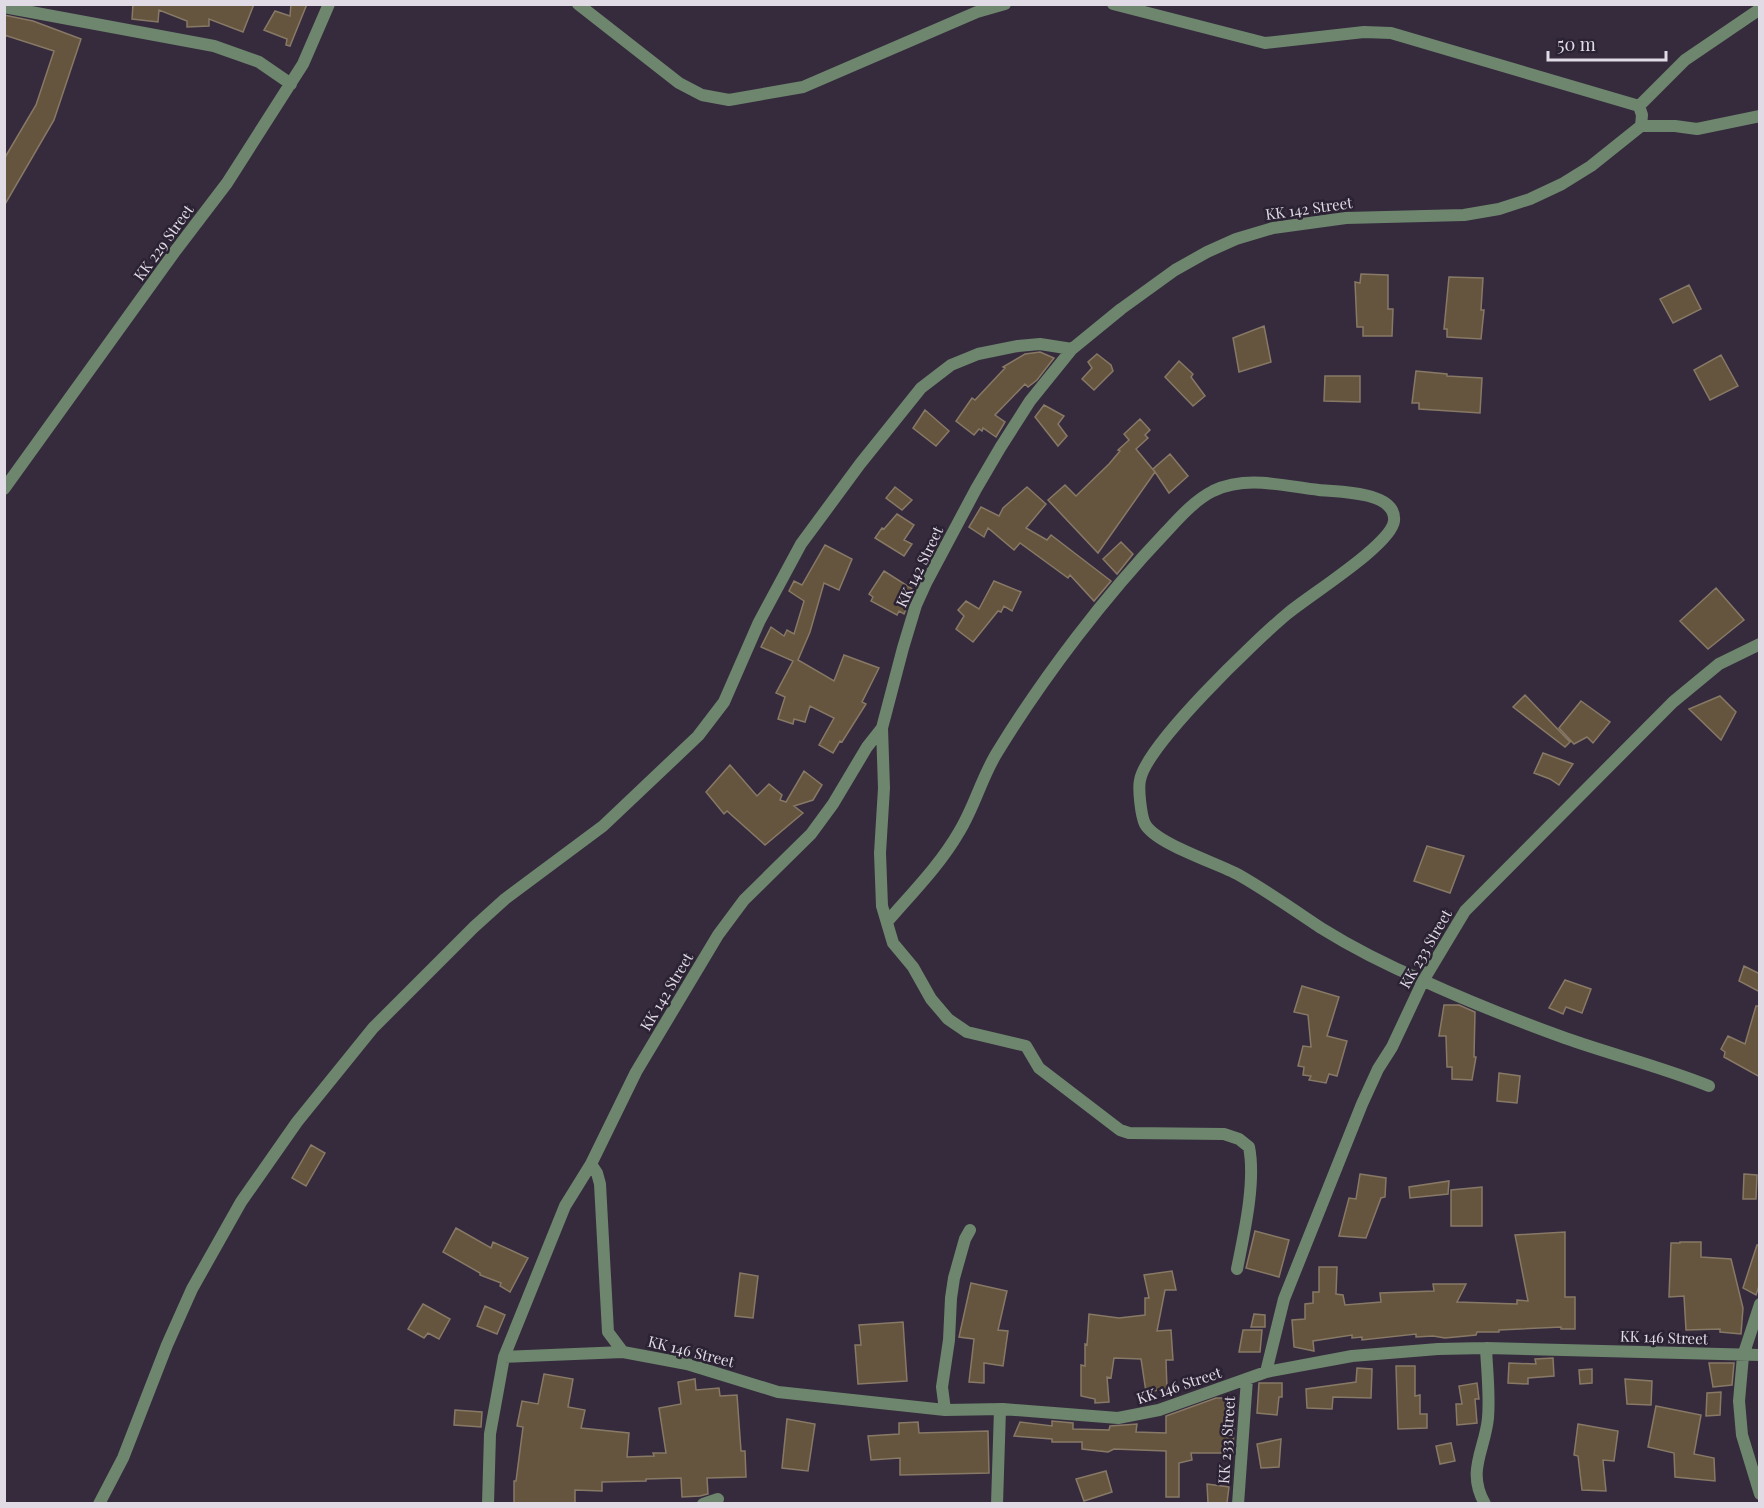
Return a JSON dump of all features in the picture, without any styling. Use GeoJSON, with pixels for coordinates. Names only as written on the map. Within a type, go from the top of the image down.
{"type":"FeatureCollection","features":[{"type":"Feature","properties":{"kind":"street","name":"KK 229 Street"},"geometry":{"type":"LineString","coordinates":[[4,489],[227,183],[303,64],[329,4]]}},
{"type":"Feature","properties":{"kind":"street"},"geometry":{"type":"LineString","coordinates":[[578,4],[679,83],[702,95],[729,100],[803,87],[977,12],[1005,4]]}},
{"type":"Feature","properties":{"kind":"street"},"geometry":{"type":"LineString","coordinates":[[1113,4],[1265,43],[1364,32],[1391,33],[1639,106]]}},
{"type":"Feature","properties":{"kind":"street"},"geometry":{"type":"LineString","coordinates":[[4,7],[214,46],[258,62],[291,84]]}},
{"type":"Feature","properties":{"kind":"street"},"geometry":{"type":"LineString","coordinates":[[1639,106],[1685,60],[1760,9]]}},
{"type":"Feature","properties":{"kind":"street"},"geometry":{"type":"LineString","coordinates":[[1639,106],[1642,114],[1641,126],[1675,126],[1697,129],[1760,116]]}},
{"type":"Feature","properties":{"kind":"street","name":"KK 142 Street"},"geometry":{"type":"LineString","coordinates":[[488,1503],[490,1434],[504,1357],[566,1206],[591,1164],[636,1072],[718,935],[744,900],[811,834],[833,804],[867,747],[882,728],[916,605],[926,583],[1000,448],[1030,401],[1072,349],[1120,309],[1175,270],[1236,239],[1273,228],[1346,218],[1464,215],[1499,209],[1530,199],[1562,184],[1591,166],[1641,126]]}},
{"type":"Feature","properties":{"kind":"street"},"geometry":{"type":"LineString","coordinates":[[99,1503],[123,1458],[166,1345],[192,1289],[241,1202],[297,1122],[373,1028],[505,899],[603,826],[699,736],[723,702],[759,622],[801,544],[860,464],[921,388],[951,365],[978,354],[1040,344],[1072,349]]}},
{"type":"Feature","properties":{"kind":"street"},"geometry":{"type":"LineString","coordinates":[[887,922],[940,860],[961,829],[995,755],[1059,661],[1139,561],[1191,507],[1212,492],[1239,483],[1288,485],[1368,495],[1384,501],[1393,512],[1393,526],[1354,564],[1288,613],[1218,680],[1151,756],[1140,779],[1140,799],[1145,824],[1156,834],[1181,849],[1234,873],[1344,941],[1423,981],[1565,1038],[1676,1073],[1709,1086]]}},
{"type":"Feature","properties":{"kind":"street","name":"KK 233 Street"},"geometry":{"type":"LineString","coordinates":[[1266,1372],[1284,1299],[1362,1104],[1423,981],[1465,911],[1673,702],[1719,664],[1760,644]]}},
{"type":"Feature","properties":{"kind":"street"},"geometry":{"type":"LineString","coordinates":[[882,728],[884,788],[880,853],[882,906],[893,943],[913,967],[931,999],[948,1019],[967,1032],[1026,1046],[1039,1068],[1113,1126],[1129,1133],[1224,1134],[1239,1139],[1249,1147],[1252,1170],[1237,1269]]}},
{"type":"Feature","properties":{"kind":"street"},"geometry":{"type":"LineString","coordinates":[[591,1164],[600,1184],[608,1332],[623,1352]]}},
{"type":"Feature","properties":{"kind":"street"},"geometry":{"type":"LineString","coordinates":[[945,1410],[942,1387],[949,1340],[951,1298],[954,1278],[965,1239],[970,1230]]}},
{"type":"Feature","properties":{"kind":"street"},"geometry":{"type":"LineString","coordinates":[[1760,1304],[1743,1356],[1739,1401],[1742,1435],[1756,1489],[1760,1494]]}},
{"type":"Feature","properties":{"kind":"street"},"geometry":{"type":"LineString","coordinates":[[1485,1503],[1479,1493],[1476,1473],[1488,1419],[1486,1348]]}},
{"type":"Feature","properties":{"kind":"street","name":"KK 146 Street"},"geometry":{"type":"LineString","coordinates":[[504,1357],[623,1352],[687,1364],[778,1392],[945,1410],[1000,1409],[1118,1418],[1159,1410],[1266,1372],[1352,1356],[1438,1349],[1486,1348],[1760,1355]]}},
{"type":"Feature","properties":{"kind":"street","name":"KK 233 Street"},"geometry":{"type":"LineString","coordinates":[[1238,1503],[1247,1379]]}},
{"type":"Feature","properties":{"kind":"street"},"geometry":{"type":"LineString","coordinates":[[997,1503],[1000,1409]]}},
{"type":"Feature","properties":{"kind":"street"},"geometry":{"type":"LineString","coordinates":[[703,1503],[718,1499]]}},
{"type":"Feature","properties":{"kind":"building"},"geometry":{"type":"Polygon","coordinates":[[[133,4],[254,4],[243,32],[209,19],[209,26],[187,27],[187,21],[159,10],[158,22],[132,19],[133,4]]]}},
{"type":"Feature","properties":{"kind":"building"},"geometry":{"type":"Polygon","coordinates":[[[291,4],[307,4],[290,46],[286,45],[287,39],[264,30],[275,11],[290,16],[291,4]]]}},
{"type":"Feature","properties":{"kind":"building"},"geometry":{"type":"Polygon","coordinates":[[[4,15],[33,21],[81,39],[54,120],[4,206],[4,159],[36,105],[54,51],[4,35],[4,15]]]}},
{"type":"Feature","properties":{"kind":"building"},"geometry":{"type":"Polygon","coordinates":[[[1361,274],[1388,275],[1388,309],[1393,309],[1392,336],[1363,336],[1363,327],[1357,327],[1355,282],[1360,283],[1361,274]]]}},
{"type":"Feature","properties":{"kind":"building"},"geometry":{"type":"Polygon","coordinates":[[[1449,277],[1483,278],[1481,310],[1484,310],[1481,339],[1447,337],[1447,329],[1444,329],[1449,277]]]}},
{"type":"Feature","properties":{"kind":"building"},"geometry":{"type":"Polygon","coordinates":[[[1689,285],[1701,309],[1673,323],[1660,299],[1689,285]]]}},
{"type":"Feature","properties":{"kind":"building"},"geometry":{"type":"Polygon","coordinates":[[[1264,326],[1271,362],[1239,372],[1233,338],[1264,326]]]}},
{"type":"Feature","properties":{"kind":"building"},"geometry":{"type":"Polygon","coordinates":[[[1040,352],[1054,358],[1037,380],[1028,387],[1025,384],[995,415],[1005,422],[996,437],[983,428],[974,435],[956,421],[972,398],[975,400],[1005,368],[1003,367],[1025,354],[1040,352]]]}},
{"type":"Feature","properties":{"kind":"building"},"geometry":{"type":"Polygon","coordinates":[[[1097,354],[1111,365],[1113,371],[1094,390],[1082,379],[1092,368],[1088,362],[1097,354]]]}},
{"type":"Feature","properties":{"kind":"building"},"geometry":{"type":"Polygon","coordinates":[[[1721,355],[1738,386],[1710,400],[1694,370],[1721,355]]]}},
{"type":"Feature","properties":{"kind":"building"},"geometry":{"type":"Polygon","coordinates":[[[1179,361],[1193,374],[1191,377],[1205,396],[1193,406],[1165,377],[1179,361]]]}},
{"type":"Feature","properties":{"kind":"building"},"geometry":{"type":"Polygon","coordinates":[[[1416,371],[1482,378],[1480,413],[1419,409],[1419,403],[1412,403],[1416,371]]]}},
{"type":"Feature","properties":{"kind":"building"},"geometry":{"type":"Polygon","coordinates":[[[1325,376],[1360,376],[1360,402],[1324,401],[1325,376]]]}},
{"type":"Feature","properties":{"kind":"building"},"geometry":{"type":"Polygon","coordinates":[[[1044,405],[1064,416],[1058,424],[1067,436],[1058,446],[1035,417],[1044,405]]]}},
{"type":"Feature","properties":{"kind":"building"},"geometry":{"type":"Polygon","coordinates":[[[925,410],[949,431],[936,446],[913,428],[925,410]]]}},
{"type":"Feature","properties":{"kind":"building"},"geometry":{"type":"Polygon","coordinates":[[[1140,419],[1150,430],[1145,435],[1148,438],[1136,449],[1155,472],[1098,553],[1048,500],[1065,485],[1076,496],[1120,451],[1118,450],[1129,440],[1124,434],[1140,419]]]}},
{"type":"Feature","properties":{"kind":"building"},"geometry":{"type":"Polygon","coordinates":[[[1170,454],[1188,476],[1169,493],[1153,469],[1170,454]]]}},
{"type":"Feature","properties":{"kind":"building"},"geometry":{"type":"Polygon","coordinates":[[[895,487],[912,500],[902,510],[886,498],[895,487]]]}},
{"type":"Feature","properties":{"kind":"building"},"geometry":{"type":"Polygon","coordinates":[[[1027,487],[1046,504],[1026,528],[1047,540],[1051,535],[1111,581],[1094,601],[1070,575],[1068,578],[1020,543],[1014,550],[988,528],[984,537],[969,527],[981,507],[999,516],[1003,508],[1027,487]]]}},
{"type":"Feature","properties":{"kind":"building"},"geometry":{"type":"Polygon","coordinates":[[[897,514],[914,525],[904,540],[912,544],[904,556],[875,538],[897,514]]]}},
{"type":"Feature","properties":{"kind":"building"},"geometry":{"type":"Polygon","coordinates":[[[1121,542],[1133,554],[1117,574],[1103,559],[1121,542]]]}},
{"type":"Feature","properties":{"kind":"building"},"geometry":{"type":"Polygon","coordinates":[[[825,545],[852,559],[839,590],[824,583],[810,632],[798,660],[834,681],[844,655],[879,668],[862,702],[866,704],[833,753],[819,745],[834,718],[810,706],[805,722],[794,719],[793,724],[778,719],[785,697],[776,693],[793,661],[761,647],[771,627],[784,636],[787,630],[794,634],[804,601],[789,591],[794,581],[802,585],[825,545]]]}},
{"type":"Feature","properties":{"kind":"building"},"geometry":{"type":"Polygon","coordinates":[[[884,571],[914,590],[904,614],[899,611],[897,615],[871,601],[873,597],[869,594],[884,571]]]}},
{"type":"Feature","properties":{"kind":"building"},"geometry":{"type":"Polygon","coordinates":[[[994,581],[1021,592],[1012,611],[1004,606],[973,642],[956,629],[964,616],[958,610],[966,601],[979,609],[994,581]]]}},
{"type":"Feature","properties":{"kind":"building"},"geometry":{"type":"Polygon","coordinates":[[[1716,588],[1744,620],[1708,649],[1680,621],[1716,588]]]}},
{"type":"Feature","properties":{"kind":"building"},"geometry":{"type":"Polygon","coordinates":[[[1525,695],[1570,742],[1565,747],[1513,707],[1525,695]]]}},
{"type":"Feature","properties":{"kind":"building"},"geometry":{"type":"Polygon","coordinates":[[[1720,696],[1736,712],[1721,740],[1689,709],[1720,696]]]}},
{"type":"Feature","properties":{"kind":"building"},"geometry":{"type":"Polygon","coordinates":[[[1581,701],[1610,722],[1593,743],[1587,737],[1574,744],[1559,728],[1581,701]]]}},
{"type":"Feature","properties":{"kind":"building"},"geometry":{"type":"Polygon","coordinates":[[[1543,753],[1573,764],[1559,785],[1534,773],[1543,753]]]}},
{"type":"Feature","properties":{"kind":"building"},"geometry":{"type":"Polygon","coordinates":[[[730,765],[757,796],[769,784],[782,795],[780,800],[786,802],[804,771],[822,785],[813,800],[794,806],[803,813],[765,845],[727,811],[724,814],[706,792],[730,765]]]}},
{"type":"Feature","properties":{"kind":"building"},"geometry":{"type":"Polygon","coordinates":[[[1427,846],[1464,856],[1450,893],[1414,881],[1427,846]]]}},
{"type":"Feature","properties":{"kind":"building"},"geometry":{"type":"Polygon","coordinates":[[[1744,966],[1760,974],[1760,992],[1739,981],[1744,966]]]}},
{"type":"Feature","properties":{"kind":"building"},"geometry":{"type":"Polygon","coordinates":[[[1565,980],[1591,989],[1582,1013],[1566,1007],[1563,1014],[1549,1008],[1565,980]]]}},
{"type":"Feature","properties":{"kind":"building"},"geometry":{"type":"Polygon","coordinates":[[[1302,986],[1339,997],[1327,1036],[1347,1041],[1337,1076],[1329,1074],[1326,1083],[1309,1080],[1311,1076],[1303,1075],[1304,1067],[1298,1066],[1303,1046],[1311,1047],[1308,1015],[1294,1012],[1302,986]]]}},
{"type":"Feature","properties":{"kind":"building"},"geometry":{"type":"Polygon","coordinates":[[[1444,1005],[1459,1005],[1475,1012],[1474,1057],[1476,1057],[1472,1080],[1452,1079],[1452,1067],[1447,1067],[1446,1036],[1439,1036],[1444,1005]]]}},
{"type":"Feature","properties":{"kind":"building"},"geometry":{"type":"Polygon","coordinates":[[[1756,1006],[1760,1006],[1760,1077],[1724,1057],[1725,1052],[1721,1049],[1728,1036],[1745,1044],[1756,1006]]]}},
{"type":"Feature","properties":{"kind":"building"},"geometry":{"type":"Polygon","coordinates":[[[1499,1073],[1520,1076],[1517,1103],[1497,1101],[1499,1073]]]}},
{"type":"Feature","properties":{"kind":"building"},"geometry":{"type":"Polygon","coordinates":[[[311,1145],[325,1153],[306,1186],[292,1178],[311,1145]]]}},
{"type":"Feature","properties":{"kind":"building"},"geometry":{"type":"Polygon","coordinates":[[[1360,1174],[1386,1178],[1385,1197],[1381,1198],[1366,1238],[1339,1236],[1349,1198],[1356,1199],[1360,1174]]]}},
{"type":"Feature","properties":{"kind":"building"},"geometry":{"type":"Polygon","coordinates":[[[1744,1174],[1757,1175],[1756,1199],[1743,1199],[1744,1174]]]}},
{"type":"Feature","properties":{"kind":"building"},"geometry":{"type":"Polygon","coordinates":[[[1449,1181],[1448,1194],[1410,1198],[1409,1187],[1449,1181]]]}},
{"type":"Feature","properties":{"kind":"building"},"geometry":{"type":"Polygon","coordinates":[[[1482,1187],[1482,1226],[1451,1226],[1451,1190],[1482,1187]]]}},
{"type":"Feature","properties":{"kind":"building"},"geometry":{"type":"Polygon","coordinates":[[[456,1228],[491,1248],[493,1242],[528,1258],[510,1292],[500,1286],[501,1283],[480,1275],[443,1252],[456,1228]]]}},
{"type":"Feature","properties":{"kind":"building"},"geometry":{"type":"Polygon","coordinates":[[[1255,1231],[1289,1240],[1279,1277],[1246,1268],[1255,1231]]]}},
{"type":"Feature","properties":{"kind":"building"},"geometry":{"type":"Polygon","coordinates":[[[1565,1232],[1565,1297],[1575,1297],[1575,1329],[1561,1329],[1561,1327],[1499,1330],[1499,1332],[1477,1332],[1476,1335],[1445,1338],[1416,1337],[1416,1334],[1362,1340],[1362,1337],[1352,1338],[1352,1335],[1313,1341],[1314,1351],[1294,1347],[1292,1320],[1305,1319],[1305,1304],[1313,1303],[1313,1292],[1319,1292],[1319,1267],[1337,1267],[1336,1294],[1343,1295],[1345,1305],[1381,1302],[1380,1293],[1434,1291],[1433,1284],[1466,1284],[1457,1302],[1517,1304],[1517,1300],[1528,1301],[1515,1235],[1565,1232]]]}},
{"type":"Feature","properties":{"kind":"building"},"geometry":{"type":"Polygon","coordinates":[[[1701,1242],[1701,1257],[1731,1259],[1743,1308],[1741,1334],[1720,1332],[1720,1329],[1686,1330],[1684,1296],[1669,1297],[1671,1243],[1701,1242]]]}},
{"type":"Feature","properties":{"kind":"building"},"geometry":{"type":"Polygon","coordinates":[[[1757,1245],[1760,1245],[1760,1283],[1756,1295],[1743,1288],[1757,1245]]]}},
{"type":"Feature","properties":{"kind":"building"},"geometry":{"type":"Polygon","coordinates":[[[1172,1271],[1176,1290],[1165,1290],[1157,1331],[1171,1330],[1173,1360],[1166,1360],[1167,1389],[1146,1392],[1141,1359],[1114,1358],[1111,1378],[1107,1377],[1109,1402],[1095,1403],[1095,1399],[1081,1396],[1081,1365],[1085,1366],[1089,1314],[1119,1318],[1145,1315],[1145,1298],[1149,1298],[1144,1275],[1172,1271]]]}},
{"type":"Feature","properties":{"kind":"building"},"geometry":{"type":"Polygon","coordinates":[[[740,1273],[758,1276],[753,1318],[735,1316],[740,1273]]]}},
{"type":"Feature","properties":{"kind":"building"},"geometry":{"type":"Polygon","coordinates":[[[971,1283],[1007,1291],[998,1330],[1008,1331],[1003,1366],[984,1363],[984,1383],[969,1382],[974,1339],[959,1337],[971,1283]]]}},
{"type":"Feature","properties":{"kind":"building"},"geometry":{"type":"Polygon","coordinates":[[[423,1304],[450,1319],[439,1339],[428,1333],[424,1338],[408,1329],[423,1304]]]}},
{"type":"Feature","properties":{"kind":"building"},"geometry":{"type":"Polygon","coordinates":[[[485,1306],[505,1315],[497,1334],[477,1326],[485,1306]]]}},
{"type":"Feature","properties":{"kind":"building"},"geometry":{"type":"Polygon","coordinates":[[[1254,1314],[1265,1315],[1265,1327],[1251,1327],[1254,1314]]]}},
{"type":"Feature","properties":{"kind":"building"},"geometry":{"type":"Polygon","coordinates":[[[903,1322],[907,1381],[858,1384],[855,1345],[861,1345],[859,1325],[903,1322]]]}},
{"type":"Feature","properties":{"kind":"building"},"geometry":{"type":"Polygon","coordinates":[[[1243,1330],[1262,1330],[1260,1352],[1239,1352],[1243,1330]]]}},
{"type":"Feature","properties":{"kind":"building"},"geometry":{"type":"Polygon","coordinates":[[[1553,1358],[1554,1376],[1528,1378],[1528,1384],[1508,1383],[1509,1363],[1536,1364],[1535,1359],[1553,1358]]]}},
{"type":"Feature","properties":{"kind":"building"},"geometry":{"type":"Polygon","coordinates":[[[1709,1363],[1734,1363],[1732,1385],[1713,1387],[1709,1363]]]}},
{"type":"Feature","properties":{"kind":"building"},"geometry":{"type":"Polygon","coordinates":[[[1396,1366],[1415,1366],[1415,1396],[1420,1395],[1420,1414],[1427,1414],[1427,1428],[1398,1429],[1396,1366]]]}},
{"type":"Feature","properties":{"kind":"building"},"geometry":{"type":"Polygon","coordinates":[[[1357,1368],[1372,1369],[1371,1398],[1333,1397],[1332,1409],[1307,1408],[1306,1389],[1356,1382],[1357,1368]]]}},
{"type":"Feature","properties":{"kind":"building"},"geometry":{"type":"Polygon","coordinates":[[[1592,1369],[1592,1383],[1580,1384],[1579,1370],[1592,1369]]]}},
{"type":"Feature","properties":{"kind":"building"},"geometry":{"type":"Polygon","coordinates":[[[544,1374],[573,1379],[568,1407],[585,1410],[581,1428],[629,1433],[627,1457],[666,1453],[659,1408],[681,1404],[678,1382],[695,1379],[696,1390],[719,1388],[720,1396],[737,1395],[741,1451],[745,1451],[746,1477],[707,1478],[708,1494],[700,1496],[682,1497],[681,1478],[646,1479],[646,1481],[602,1482],[602,1491],[575,1490],[575,1503],[514,1503],[514,1481],[516,1481],[523,1427],[517,1426],[522,1401],[538,1404],[544,1374]]]}},
{"type":"Feature","properties":{"kind":"building"},"geometry":{"type":"Polygon","coordinates":[[[1625,1379],[1652,1381],[1651,1405],[1627,1404],[1625,1379]]]}},
{"type":"Feature","properties":{"kind":"building"},"geometry":{"type":"Polygon","coordinates":[[[1259,1383],[1282,1383],[1282,1397],[1279,1397],[1277,1415],[1257,1413],[1259,1383]]]}},
{"type":"Feature","properties":{"kind":"building"},"geometry":{"type":"Polygon","coordinates":[[[1477,1383],[1479,1399],[1475,1399],[1477,1423],[1457,1425],[1456,1404],[1462,1404],[1459,1386],[1477,1383]]]}},
{"type":"Feature","properties":{"kind":"building"},"geometry":{"type":"Polygon","coordinates":[[[1721,1392],[1720,1415],[1706,1416],[1707,1393],[1721,1392]]]}},
{"type":"Feature","properties":{"kind":"building"},"geometry":{"type":"Polygon","coordinates":[[[1216,1398],[1235,1398],[1233,1453],[1191,1453],[1192,1460],[1179,1463],[1179,1497],[1166,1497],[1166,1451],[1114,1449],[1108,1452],[1082,1449],[1082,1442],[1052,1442],[1052,1439],[1014,1436],[1020,1422],[1052,1426],[1052,1421],[1073,1423],[1073,1429],[1109,1430],[1110,1426],[1137,1424],[1136,1432],[1166,1433],[1166,1416],[1216,1398]]]}},
{"type":"Feature","properties":{"kind":"building"},"geometry":{"type":"Polygon","coordinates":[[[1656,1406],[1701,1415],[1694,1454],[1714,1458],[1715,1481],[1675,1477],[1674,1453],[1648,1447],[1656,1406]]]}},
{"type":"Feature","properties":{"kind":"building"},"geometry":{"type":"Polygon","coordinates":[[[455,1410],[482,1412],[481,1427],[454,1425],[455,1410]]]}},
{"type":"Feature","properties":{"kind":"building"},"geometry":{"type":"Polygon","coordinates":[[[787,1419],[815,1424],[808,1471],[782,1468],[787,1419]]]}},
{"type":"Feature","properties":{"kind":"building"},"geometry":{"type":"Polygon","coordinates":[[[918,1422],[919,1433],[988,1431],[989,1473],[900,1475],[900,1458],[871,1460],[868,1436],[899,1434],[899,1423],[918,1422]]]}},
{"type":"Feature","properties":{"kind":"building"},"geometry":{"type":"Polygon","coordinates":[[[1578,1424],[1618,1431],[1614,1461],[1603,1460],[1606,1491],[1582,1490],[1578,1456],[1574,1455],[1578,1424]]]}},
{"type":"Feature","properties":{"kind":"building"},"geometry":{"type":"Polygon","coordinates":[[[1281,1439],[1279,1467],[1261,1468],[1257,1444],[1281,1439]]]}},
{"type":"Feature","properties":{"kind":"building"},"geometry":{"type":"Polygon","coordinates":[[[1451,1443],[1455,1461],[1440,1464],[1436,1446],[1451,1443]]]}},
{"type":"Feature","properties":{"kind":"building"},"geometry":{"type":"Polygon","coordinates":[[[1106,1471],[1112,1492],[1084,1501],[1076,1479],[1106,1471]]]}},
{"type":"Feature","properties":{"kind":"building"},"geometry":{"type":"Polygon","coordinates":[[[1207,1484],[1229,1487],[1227,1503],[1208,1503],[1207,1484]]]}}]}
